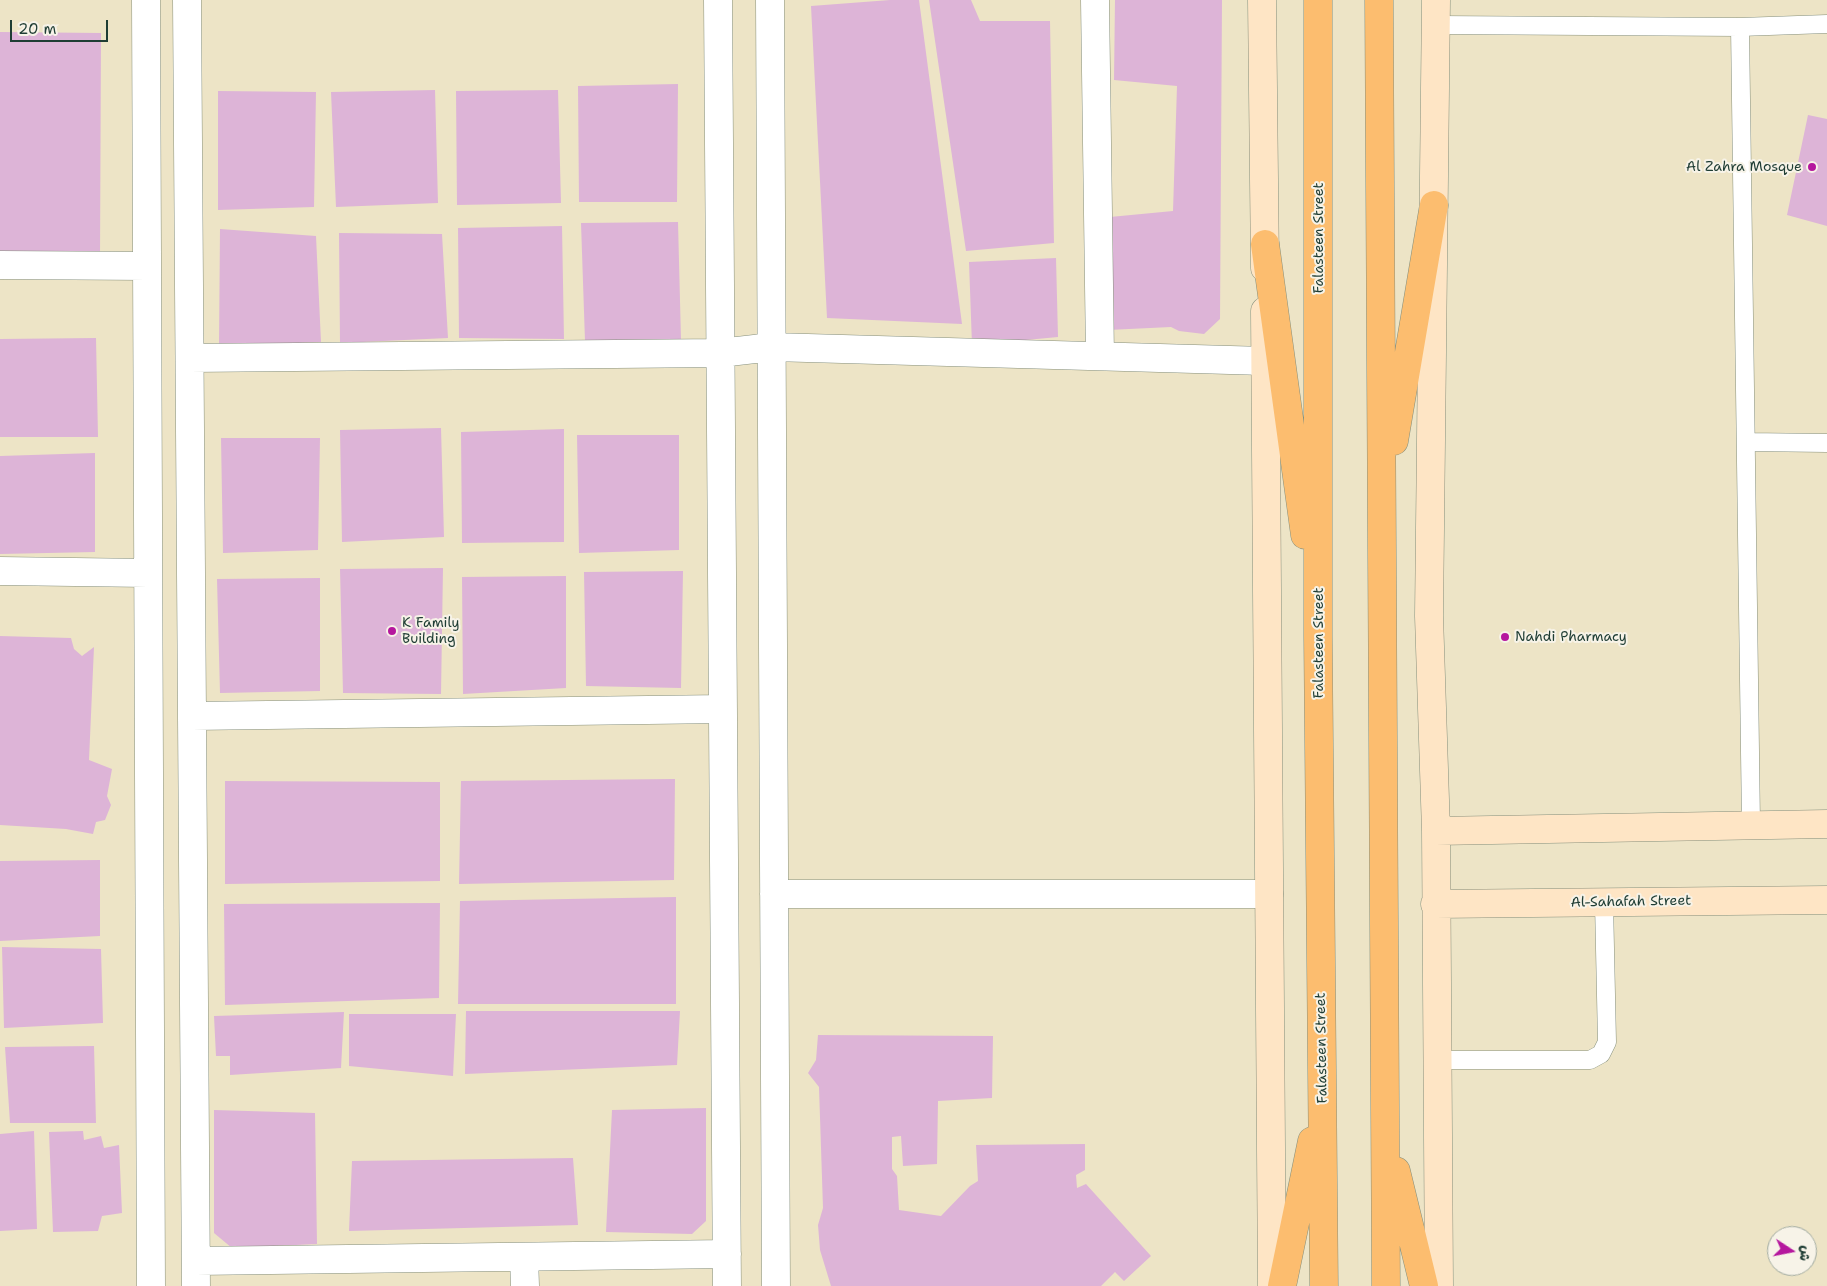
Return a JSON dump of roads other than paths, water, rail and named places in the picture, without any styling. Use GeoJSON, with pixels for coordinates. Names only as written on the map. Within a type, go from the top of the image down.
{"type":"FeatureCollection","features":[{"type":"Feature","properties":{"kind":"main road","name":"Falasteen Street"},"geometry":{"type":"LineString","coordinates":[[1318,0],[1318,636],[1324,1286]]}},
{"type":"Feature","properties":{"kind":"main road"},"geometry":{"type":"LineString","coordinates":[[1379,0],[1386,1286]]}},
{"type":"Feature","properties":{"kind":"main road"},"geometry":{"type":"LineString","coordinates":[[1382,517],[1434,205]]}},
{"type":"Feature","properties":{"kind":"main road"},"geometry":{"type":"LineString","coordinates":[[1264,244],[1318,636]]}},
{"type":"Feature","properties":{"kind":"main road"},"geometry":{"type":"LineString","coordinates":[[1282,1286],[1323,1088]]}},
{"type":"Feature","properties":{"kind":"main road"},"geometry":{"type":"LineString","coordinates":[[1386,1128],[1424,1286]]}},
{"type":"Feature","properties":{"kind":"street"},"geometry":{"type":"LineString","coordinates":[[146,0],[151,1286]]}},
{"type":"Feature","properties":{"kind":"street"},"geometry":{"type":"LineString","coordinates":[[187,0],[196,1273],[524,1257],[727,1254]]}},
{"type":"Feature","properties":{"kind":"street"},"geometry":{"type":"LineString","coordinates":[[718,0],[727,1286]]}},
{"type":"Feature","properties":{"kind":"street"},"geometry":{"type":"LineString","coordinates":[[770,0],[776,1286]]}},
{"type":"Feature","properties":{"kind":"street"},"geometry":{"type":"LineString","coordinates":[[1094,0],[1100,356]]}},
{"type":"Feature","properties":{"kind":"street"},"geometry":{"type":"LineString","coordinates":[[1262,0],[1272,1286]]}},
{"type":"Feature","properties":{"kind":"street"},"geometry":{"type":"LineString","coordinates":[[1437,12],[1429,616],[1436,831],[1439,1286]]}},
{"type":"Feature","properties":{"kind":"street"},"geometry":{"type":"LineString","coordinates":[[0,265],[147,266]]}},
{"type":"Feature","properties":{"kind":"street"},"geometry":{"type":"LineString","coordinates":[[190,358],[720,353],[772,347],[1266,361]]}},
{"type":"Feature","properties":{"kind":"street"},"geometry":{"type":"LineString","coordinates":[[0,571],[148,573]]}},
{"type":"Feature","properties":{"kind":"street"},"geometry":{"type":"LineString","coordinates":[[192,716],[723,709]]}},
{"type":"Feature","properties":{"kind":"street"},"geometry":{"type":"LineString","coordinates":[[1436,831],[1827,824]]}},
{"type":"Feature","properties":{"kind":"street"},"geometry":{"type":"LineString","coordinates":[[774,894],[1269,894]]}},
{"type":"Feature","properties":{"kind":"street","name":"Al-Sahafah Street"},"geometry":{"type":"LineString","coordinates":[[1435,904],[1827,900]]}},
{"type":"Feature","properties":{"kind":"street"},"geometry":{"type":"LineString","coordinates":[[524,1257],[525,1286]]}},
{"type":"Feature","properties":{"kind":"lane"},"geometry":{"type":"LineString","coordinates":[[1437,12],[1740,27],[1827,24]]}},
{"type":"Feature","properties":{"kind":"lane"},"geometry":{"type":"LineString","coordinates":[[1740,27],[1751,824]]}},
{"type":"Feature","properties":{"kind":"lane"},"geometry":{"type":"LineString","coordinates":[[1747,442],[1827,443]]}},
{"type":"Feature","properties":{"kind":"lane"},"geometry":{"type":"LineString","coordinates":[[1437,1060],[1590,1060],[1601,1054],[1607,1042],[1604,902]]}},
{"type":"Feature","properties":{"kind":"place","name":"Al Zahra Mosque"},"geometry":{"type":"Point","coordinates":[1812,167]}},
{"type":"Feature","properties":{"kind":"place","name":"K Family Building"},"geometry":{"type":"Point","coordinates":[392,631]}},
{"type":"Feature","properties":{"kind":"place","name":"Nahdi Pharmacy"},"geometry":{"type":"Point","coordinates":[1505,637]}}]}
